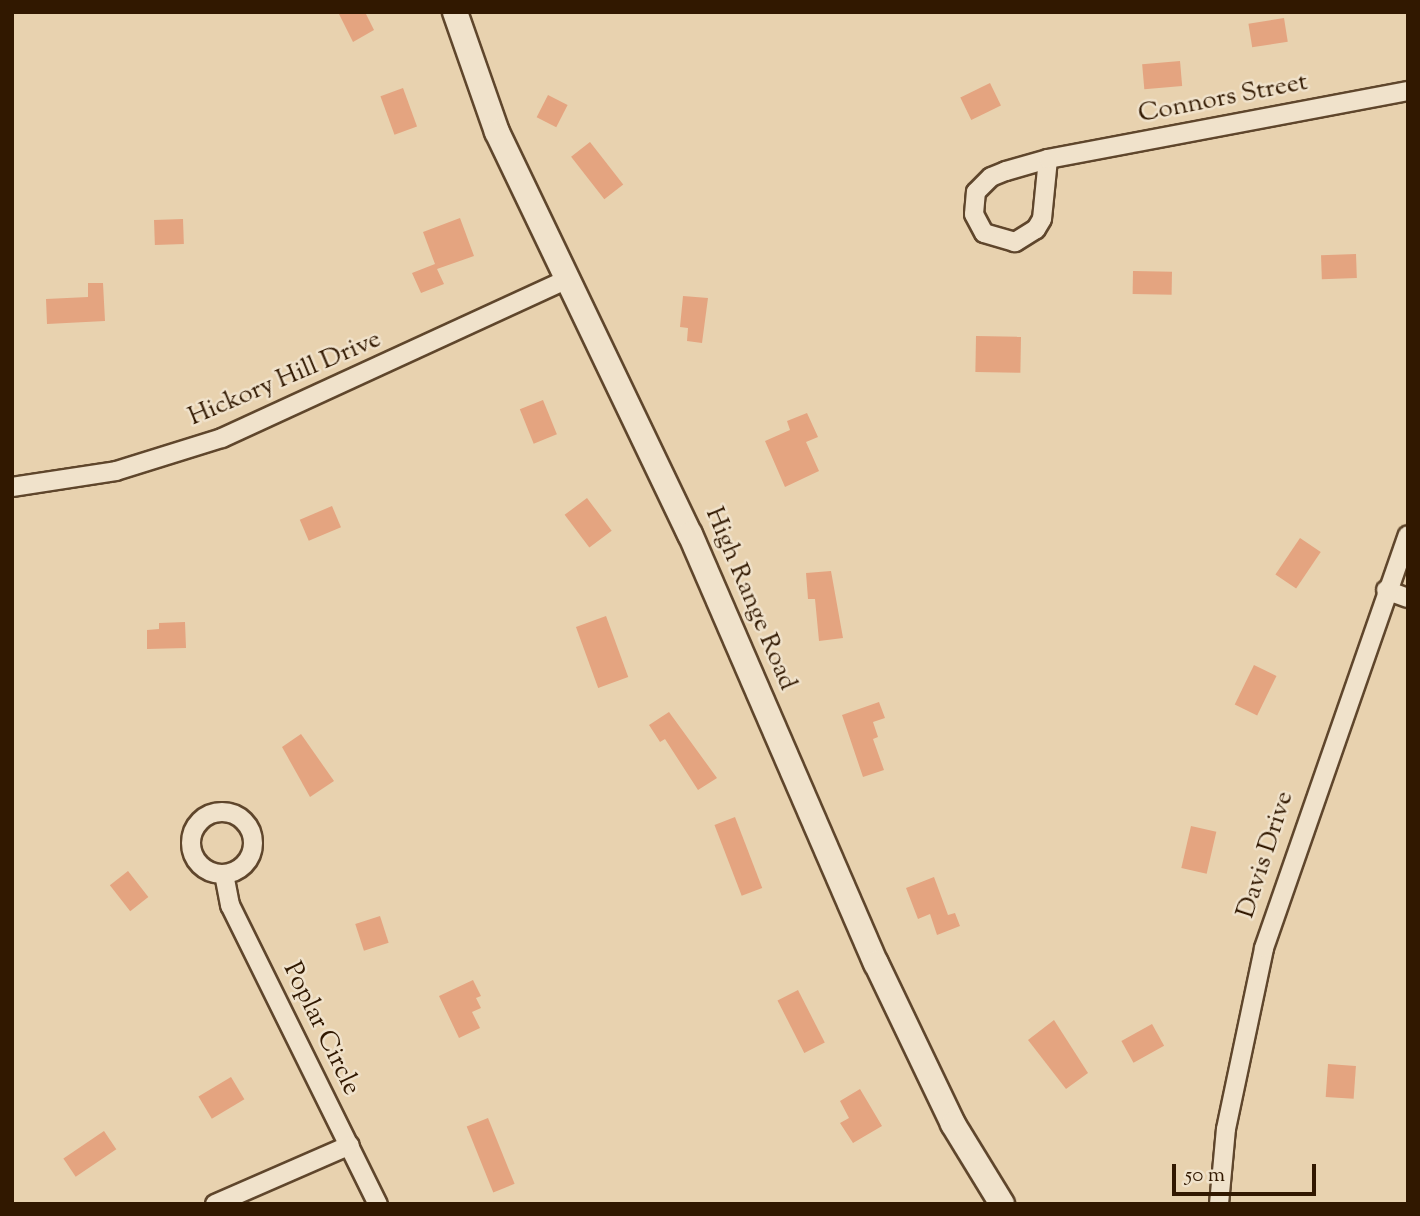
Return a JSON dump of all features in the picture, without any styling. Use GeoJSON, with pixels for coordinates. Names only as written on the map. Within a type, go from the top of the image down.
{"type":"FeatureCollection","features":[{"type":"Feature","properties":{"kind":"street","name":"High Range Road"},"geometry":{"type":"LineString","coordinates":[[455,12],[497,132],[690,534],[821,841],[927,1072],[1002,1204]]}},
{"type":"Feature","properties":{"kind":"street","name":"Connors Street"},"geometry":{"type":"LineString","coordinates":[[1048,159],[1042,219],[1036,229],[1015,242],[984,233],[973,203],[982,183],[1006,171],[1048,159],[1408,91]]}},
{"type":"Feature","properties":{"kind":"street","name":"Hickory Hill Drive"},"geometry":{"type":"LineString","coordinates":[[12,487],[116,471],[222,439],[566,280]]}},
{"type":"Feature","properties":{"kind":"street","name":"Davis Drive"},"geometry":{"type":"LineString","coordinates":[[1219,1204],[1226,1129],[1261,959],[1282,884],[1408,535]]}},
{"type":"Feature","properties":{"kind":"street"},"geometry":{"type":"LineString","coordinates":[[1387,590],[1408,598]]}},
{"type":"Feature","properties":{"kind":"street","name":"Poplar Circle"},"geometry":{"type":"LineString","coordinates":[[225,874],[230,905],[379,1204]]}},
{"type":"Feature","properties":{"kind":"street"},"geometry":{"type":"LineString","coordinates":[[215,1204],[350,1145]]}},
{"type":"Feature","properties":{"kind":"building"},"geometry":{"type":"Polygon","coordinates":[[[338,12],[365,12],[374,30],[353,42],[338,12]]]}},
{"type":"Feature","properties":{"kind":"building"},"geometry":{"type":"Polygon","coordinates":[[[1284,18],[1288,42],[1252,47],[1248,24],[1284,18]]]}},
{"type":"Feature","properties":{"kind":"building"},"geometry":{"type":"Polygon","coordinates":[[[1180,61],[1182,86],[1144,89],[1142,64],[1180,61]]]}},
{"type":"Feature","properties":{"kind":"building"},"geometry":{"type":"Polygon","coordinates":[[[990,83],[1001,105],[971,120],[960,97],[990,83]]]}},
{"type":"Feature","properties":{"kind":"building"},"geometry":{"type":"Polygon","coordinates":[[[403,88],[417,127],[394,135],[380,96],[403,88]]]}},
{"type":"Feature","properties":{"kind":"building"},"geometry":{"type":"Polygon","coordinates":[[[548,95],[568,105],[556,127],[537,117],[548,95]]]}},
{"type":"Feature","properties":{"kind":"building"},"geometry":{"type":"Polygon","coordinates":[[[590,142],[623,185],[604,199],[571,157],[590,142]]]}},
{"type":"Feature","properties":{"kind":"building"},"geometry":{"type":"Polygon","coordinates":[[[460,218],[474,256],[437,269],[444,284],[421,293],[412,273],[435,264],[423,232],[460,218]]]}},
{"type":"Feature","properties":{"kind":"building"},"geometry":{"type":"Polygon","coordinates":[[[183,219],[184,244],[155,245],[154,220],[183,219]]]}},
{"type":"Feature","properties":{"kind":"building"},"geometry":{"type":"Polygon","coordinates":[[[1356,254],[1357,278],[1322,279],[1321,255],[1356,254]]]}},
{"type":"Feature","properties":{"kind":"building"},"geometry":{"type":"Polygon","coordinates":[[[1133,271],[1172,272],[1172,295],[1133,294],[1133,271]]]}},
{"type":"Feature","properties":{"kind":"building"},"geometry":{"type":"Polygon","coordinates":[[[88,283],[103,283],[105,321],[47,324],[46,299],[88,297],[88,283]]]}},
{"type":"Feature","properties":{"kind":"building"},"geometry":{"type":"Polygon","coordinates":[[[683,296],[708,298],[702,343],[687,341],[688,328],[680,327],[683,296]]]}},
{"type":"Feature","properties":{"kind":"building"},"geometry":{"type":"Polygon","coordinates":[[[976,336],[1021,337],[1020,373],[975,372],[976,336]]]}},
{"type":"Feature","properties":{"kind":"building"},"geometry":{"type":"Polygon","coordinates":[[[543,400],[557,434],[534,444],[520,409],[543,400]]]}},
{"type":"Feature","properties":{"kind":"building"},"geometry":{"type":"Polygon","coordinates":[[[807,413],[818,437],[806,442],[819,471],[785,487],[765,441],[790,430],[787,421],[807,413]]]}},
{"type":"Feature","properties":{"kind":"building"},"geometry":{"type":"Polygon","coordinates":[[[587,498],[612,531],[589,548],[565,515],[587,498]]]}},
{"type":"Feature","properties":{"kind":"building"},"geometry":{"type":"Polygon","coordinates":[[[332,506],[341,527],[309,541],[300,520],[332,506]]]}},
{"type":"Feature","properties":{"kind":"building"},"geometry":{"type":"Polygon","coordinates":[[[1300,538],[1321,552],[1296,588],[1275,574],[1300,538]]]}},
{"type":"Feature","properties":{"kind":"building"},"geometry":{"type":"Polygon","coordinates":[[[831,571],[843,638],[819,641],[815,599],[808,599],[806,573],[831,571]]]}},
{"type":"Feature","properties":{"kind":"building"},"geometry":{"type":"Polygon","coordinates":[[[606,616],[628,677],[598,688],[576,627],[606,616]]]}},
{"type":"Feature","properties":{"kind":"building"},"geometry":{"type":"Polygon","coordinates":[[[185,622],[186,648],[147,649],[147,630],[159,629],[159,623],[185,622]]]}},
{"type":"Feature","properties":{"kind":"building"},"geometry":{"type":"Polygon","coordinates":[[[1254,665],[1276,676],[1257,716],[1235,705],[1254,665]]]}},
{"type":"Feature","properties":{"kind":"building"},"geometry":{"type":"Polygon","coordinates":[[[879,702],[885,718],[873,722],[878,737],[873,739],[884,770],[863,777],[842,715],[879,702]]]}},
{"type":"Feature","properties":{"kind":"building"},"geometry":{"type":"Polygon","coordinates":[[[669,712],[717,778],[698,790],[665,739],[660,742],[649,725],[669,712]]]}},
{"type":"Feature","properties":{"kind":"building"},"geometry":{"type":"Polygon","coordinates":[[[301,734],[334,781],[310,797],[282,747],[301,734]]]}},
{"type":"Feature","properties":{"kind":"building"},"geometry":{"type":"Polygon","coordinates":[[[735,817],[762,888],[742,896],[714,825],[735,817]]]}},
{"type":"Feature","properties":{"kind":"building"},"geometry":{"type":"Polygon","coordinates":[[[1191,826],[1216,832],[1207,874],[1181,868],[1191,826]]]}},
{"type":"Feature","properties":{"kind":"building"},"geometry":{"type":"Polygon","coordinates":[[[128,871],[148,897],[130,911],[110,885],[128,871]]]}},
{"type":"Feature","properties":{"kind":"building"},"geometry":{"type":"Polygon","coordinates":[[[934,877],[948,915],[955,913],[960,926],[937,935],[930,914],[918,919],[906,888],[934,877]]]}},
{"type":"Feature","properties":{"kind":"building"},"geometry":{"type":"Polygon","coordinates":[[[380,916],[389,943],[364,951],[355,924],[380,916]]]}},
{"type":"Feature","properties":{"kind":"building"},"geometry":{"type":"Polygon","coordinates":[[[473,980],[481,996],[476,998],[481,1008],[472,1012],[480,1028],[459,1038],[439,996],[473,980]]]}},
{"type":"Feature","properties":{"kind":"building"},"geometry":{"type":"Polygon","coordinates":[[[798,990],[825,1043],[804,1053],[778,1000],[798,990]]]}},
{"type":"Feature","properties":{"kind":"building"},"geometry":{"type":"Polygon","coordinates":[[[1054,1020],[1088,1073],[1066,1089],[1028,1040],[1054,1020]]]}},
{"type":"Feature","properties":{"kind":"building"},"geometry":{"type":"Polygon","coordinates":[[[1152,1024],[1164,1046],[1134,1063],[1121,1041],[1152,1024]]]}},
{"type":"Feature","properties":{"kind":"building"},"geometry":{"type":"Polygon","coordinates":[[[1328,1064],[1356,1066],[1354,1099],[1326,1097],[1328,1064]]]}},
{"type":"Feature","properties":{"kind":"building"},"geometry":{"type":"Polygon","coordinates":[[[231,1077],[244,1099],[212,1119],[198,1097],[231,1077]]]}},
{"type":"Feature","properties":{"kind":"building"},"geometry":{"type":"Polygon","coordinates":[[[860,1089],[882,1126],[853,1143],[840,1123],[849,1118],[840,1101],[860,1089]]]}},
{"type":"Feature","properties":{"kind":"building"},"geometry":{"type":"Polygon","coordinates":[[[488,1118],[515,1184],[493,1192],[467,1127],[488,1118]]]}},
{"type":"Feature","properties":{"kind":"building"},"geometry":{"type":"Polygon","coordinates":[[[104,1131],[116,1149],[76,1177],[63,1158],[104,1131]]]}}]}
